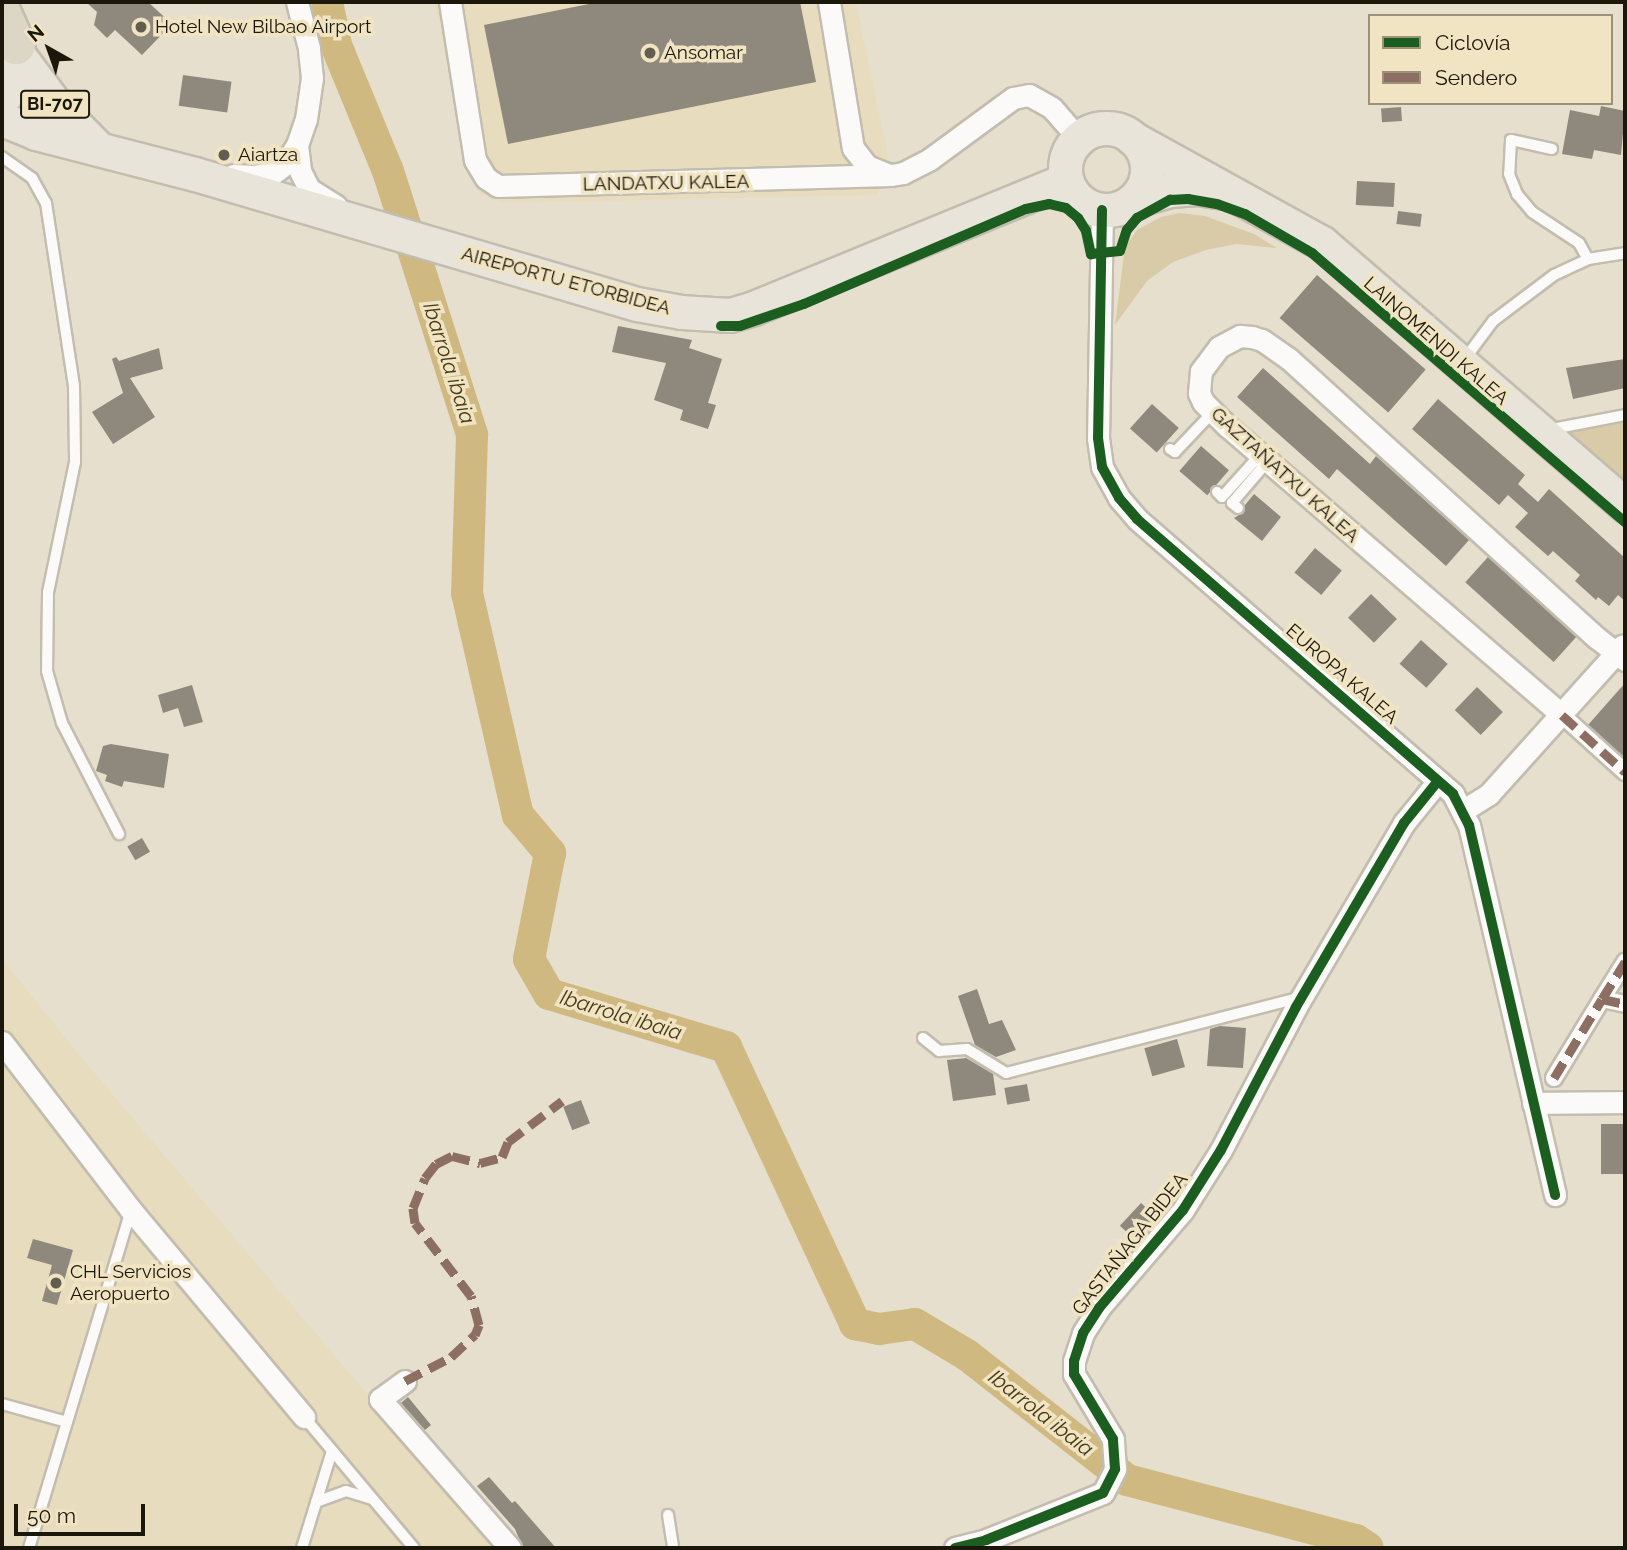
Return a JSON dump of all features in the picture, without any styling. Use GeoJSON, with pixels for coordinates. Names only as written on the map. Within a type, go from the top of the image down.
{"type":"FeatureCollection","features":[{"type":"Feature","properties":{"kind":"main road","name":"BI-707"},"geometry":{"type":"LineString","coordinates":[[2,99],[16,82],[10,36]]}},
{"type":"Feature","properties":{"kind":"main road","name":"BI-707"},"geometry":{"type":"LineString","coordinates":[[10,36],[55,104],[96,146]]}},
{"type":"Feature","properties":{"kind":"main road","name":"BI-707"},"geometry":{"type":"LineString","coordinates":[[2,119],[36,133],[96,146]]}},
{"type":"Feature","properties":{"kind":"main road"},"geometry":{"type":"LineString","coordinates":[[1105,128],[1132,138],[1144,153],[1147,174],[1139,194],[1117,206],[1076,197],[1066,180],[1067,158],[1079,139],[1105,128]]}},
{"type":"Feature","properties":{"kind":"main road","name":"LAINOMENDI KALEA"},"geometry":{"type":"LineString","coordinates":[[1132,138],[1322,243],[1625,505]]}},
{"type":"Feature","properties":{"kind":"main road","name":"AIREPORTU ETORBIDEA"},"geometry":{"type":"LineString","coordinates":[[96,146],[637,304],[681,312],[730,315],[794,293],[1066,180]]}},
{"type":"Feature","properties":{"kind":"main road","name":"LAINOMENDI KALEA"},"geometry":{"type":"LineString","coordinates":[[1117,206],[1170,190],[1198,188],[1236,194]]}},
{"type":"Feature","properties":{"kind":"street"},"geometry":{"type":"LineString","coordinates":[[195,174],[264,175],[284,165],[298,145],[306,120],[312,78],[309,48],[298,2]]}},
{"type":"Feature","properties":{"kind":"street","name":"LANDATXU KALEA"},"geometry":{"type":"LineString","coordinates":[[450,2],[475,160],[486,178],[498,186],[817,179],[903,173],[930,159],[1013,98],[1029,95],[1043,100],[1079,139]]}},
{"type":"Feature","properties":{"kind":"street"},"geometry":{"type":"LineString","coordinates":[[829,2],[853,148],[867,166],[891,175]]}},
{"type":"Feature","properties":{"kind":"street"},"geometry":{"type":"LineString","coordinates":[[298,145],[300,171],[309,188],[396,233]]}},
{"type":"Feature","properties":{"kind":"street","name":"EUROPA KALEA"},"geometry":{"type":"LineString","coordinates":[[1117,206],[1098,439],[1102,467],[1111,486],[1137,519],[1453,794],[1469,825],[1555,1195]]}},
{"type":"Feature","properties":{"kind":"street","name":"GAZTAÑATXU KALEA"},"geometry":{"type":"LineString","coordinates":[[1622,652],[1287,358],[1262,340],[1240,335],[1219,347],[1205,362],[1201,371],[1199,393],[1203,402],[1213,412],[1625,772]]}},
{"type":"Feature","properties":{"kind":"street"},"geometry":{"type":"LineString","coordinates":[[1462,811],[1489,794],[1622,652]]}},
{"type":"Feature","properties":{"kind":"street","name":"GASTAÑAGA BIDEA"},"geometry":{"type":"LineString","coordinates":[[955,1548],[986,1540],[1103,1493],[1115,1469],[1113,1439],[1074,1374],[1074,1361],[1083,1333],[1099,1308],[1183,1210],[1221,1150],[1302,997],[1404,823],[1438,781]]}},
{"type":"Feature","properties":{"kind":"street"},"geometry":{"type":"LineString","coordinates":[[1554,1078],[1625,962]]}},
{"type":"Feature","properties":{"kind":"street"},"geometry":{"type":"LineString","coordinates":[[1602,999],[1625,1004]]}},
{"type":"Feature","properties":{"kind":"street"},"geometry":{"type":"LineString","coordinates":[[2,1042],[131,1210],[304,1417]]}},
{"type":"Feature","properties":{"kind":"street"},"geometry":{"type":"LineString","coordinates":[[1534,1103],[1625,1102]]}},
{"type":"Feature","properties":{"kind":"street"},"geometry":{"type":"LineString","coordinates":[[405,1381],[380,1399],[510,1548]]}},
{"type":"Feature","properties":{"kind":"lane"},"geometry":{"type":"LineString","coordinates":[[1552,149],[1511,140],[1509,174],[1517,194],[1532,212],[1579,243],[1588,259]]}},
{"type":"Feature","properties":{"kind":"lane"},"geometry":{"type":"LineString","coordinates":[[2,157],[32,178],[46,203],[74,386],[75,462],[48,593],[47,671],[61,723],[119,834]]}},
{"type":"Feature","properties":{"kind":"lane"},"geometry":{"type":"LineString","coordinates":[[1462,363],[1493,321],[1554,275],[1588,259],[1625,253]]}},
{"type":"Feature","properties":{"kind":"lane"},"geometry":{"type":"LineString","coordinates":[[1170,449],[1175,452],[1213,412]]}},
{"type":"Feature","properties":{"kind":"lane"},"geometry":{"type":"LineString","coordinates":[[1540,432],[1625,415]]}},
{"type":"Feature","properties":{"kind":"lane"},"geometry":{"type":"LineString","coordinates":[[1217,492],[1222,497],[1264,459]]}},
{"type":"Feature","properties":{"kind":"lane"},"geometry":{"type":"LineString","coordinates":[[1238,508],[1232,503],[1264,459]]}},
{"type":"Feature","properties":{"kind":"lane"},"geometry":{"type":"LineString","coordinates":[[923,1038],[939,1051],[967,1049],[1006,1073],[1302,997]]}},
{"type":"Feature","properties":{"kind":"lane"},"geometry":{"type":"LineString","coordinates":[[29,1548],[131,1210]]}},
{"type":"Feature","properties":{"kind":"lane"},"geometry":{"type":"LineString","coordinates":[[2,1404],[67,1422]]}},
{"type":"Feature","properties":{"kind":"lane"},"geometry":{"type":"LineString","coordinates":[[304,1417],[414,1548]]}},
{"type":"Feature","properties":{"kind":"lane"},"geometry":{"type":"LineString","coordinates":[[302,1548],[332,1451]]}},
{"type":"Feature","properties":{"kind":"lane"},"geometry":{"type":"LineString","coordinates":[[316,1502],[346,1491],[373,1499]]}},
{"type":"Feature","properties":{"kind":"lane"},"geometry":{"type":"LineString","coordinates":[[668,1515],[673,1548]]}},
{"type":"Feature","properties":{"kind":"shaded area"},"geometry":{"type":"Polygon","coordinates":[[[435,2],[856,2],[888,156],[878,195],[504,203],[481,194],[468,174],[435,2]]]}},
{"type":"Feature","properties":{"kind":"shaded area"},"geometry":{"type":"Polygon","coordinates":[[[1180,213],[1205,216],[1254,234],[1277,248],[1236,244],[1206,250],[1173,262],[1147,281],[1115,325],[1125,247],[1137,230],[1161,217],[1180,213]]]}},
{"type":"Feature","properties":{"kind":"shaded area"},"geometry":{"type":"Polygon","coordinates":[[[1625,418],[1625,494],[1557,435],[1625,418]]]}},
{"type":"Feature","properties":{"kind":"shaded area"},"geometry":{"type":"Polygon","coordinates":[[[2,959],[85,1062],[387,1417],[507,1548],[2,1548],[2,959]]]}},
{"type":"Feature","properties":{"kind":"building","name":"Hotel New Bilbao Airport"},"geometry":{"type":"Polygon","coordinates":[[[86,2],[148,2],[172,24],[142,55],[115,30],[107,38],[94,25],[97,12],[86,2]]]}},
{"type":"Feature","properties":{"kind":"building","name":"Ansomar"},"geometry":{"type":"Polygon","coordinates":[[[599,2],[800,2],[816,82],[508,144],[484,25],[599,2]]]}},
{"type":"Feature","properties":{"kind":"building"},"geometry":{"type":"Polygon","coordinates":[[[183,75],[232,82],[227,113],[179,106],[183,75]]]}},
{"type":"Feature","properties":{"kind":"building"},"geometry":{"type":"Polygon","coordinates":[[[1601,106],[1625,111],[1621,155],[1594,150],[1592,159],[1562,154],[1570,110],[1599,116],[1601,106]]]}},
{"type":"Feature","properties":{"kind":"building"},"geometry":{"type":"Polygon","coordinates":[[[1401,107],[1402,121],[1382,122],[1381,108],[1401,107]]]}},
{"type":"Feature","properties":{"kind":"building"},"geometry":{"type":"Polygon","coordinates":[[[1357,181],[1395,183],[1394,207],[1356,205],[1357,181]]]}},
{"type":"Feature","properties":{"kind":"building"},"geometry":{"type":"Polygon","coordinates":[[[1398,211],[1422,214],[1420,227],[1396,224],[1398,211]]]}},
{"type":"Feature","properties":{"kind":"building"},"geometry":{"type":"Polygon","coordinates":[[[1317,275],[1426,369],[1388,412],[1280,318],[1317,275]]]}},
{"type":"Feature","properties":{"kind":"building"},"geometry":{"type":"Polygon","coordinates":[[[618,326],[692,340],[689,348],[722,359],[708,403],[716,405],[708,429],[680,420],[683,410],[654,400],[666,363],[612,352],[618,326]]]}},
{"type":"Feature","properties":{"kind":"building"},"geometry":{"type":"Polygon","coordinates":[[[159,348],[163,369],[130,378],[155,417],[113,444],[92,412],[123,393],[112,359],[116,357],[119,361],[159,348]]]}},
{"type":"Feature","properties":{"kind":"building"},"geometry":{"type":"Polygon","coordinates":[[[1625,359],[1625,388],[1573,399],[1566,368],[1625,359]]]}},
{"type":"Feature","properties":{"kind":"building"},"geometry":{"type":"Polygon","coordinates":[[[1263,368],[1370,464],[1376,456],[1469,540],[1446,566],[1337,469],[1329,479],[1237,397],[1263,368]]]}},
{"type":"Feature","properties":{"kind":"building"},"geometry":{"type":"Polygon","coordinates":[[[1438,399],[1525,475],[1518,484],[1538,502],[1549,489],[1625,558],[1625,601],[1618,595],[1609,606],[1598,597],[1596,600],[1575,581],[1580,575],[1553,551],[1548,556],[1515,527],[1528,513],[1508,495],[1499,505],[1412,429],[1438,399]]]}},
{"type":"Feature","properties":{"kind":"building"},"geometry":{"type":"Polygon","coordinates":[[[1152,404],[1179,428],[1157,453],[1130,429],[1152,404]]]}},
{"type":"Feature","properties":{"kind":"building"},"geometry":{"type":"Polygon","coordinates":[[[1201,446],[1229,470],[1207,495],[1179,471],[1201,446]]]}},
{"type":"Feature","properties":{"kind":"building"},"geometry":{"type":"Polygon","coordinates":[[[1254,494],[1281,517],[1262,541],[1234,518],[1244,512],[1245,505],[1254,494]]]}},
{"type":"Feature","properties":{"kind":"building"},"geometry":{"type":"Polygon","coordinates":[[[1315,548],[1342,570],[1321,595],[1294,573],[1315,548]]]}},
{"type":"Feature","properties":{"kind":"building"},"geometry":{"type":"Polygon","coordinates":[[[1488,557],[1576,637],[1554,662],[1465,582],[1488,557]]]}},
{"type":"Feature","properties":{"kind":"building"},"geometry":{"type":"Polygon","coordinates":[[[1371,594],[1397,619],[1374,643],[1348,618],[1371,594]]]}},
{"type":"Feature","properties":{"kind":"building"},"geometry":{"type":"Polygon","coordinates":[[[1421,640],[1448,664],[1426,688],[1400,664],[1421,640]]]}},
{"type":"Feature","properties":{"kind":"building"},"geometry":{"type":"Polygon","coordinates":[[[1625,683],[1625,758],[1588,725],[1625,683]]]}},
{"type":"Feature","properties":{"kind":"building"},"geometry":{"type":"Polygon","coordinates":[[[192,685],[203,722],[184,727],[178,708],[163,713],[158,695],[192,685]]]}},
{"type":"Feature","properties":{"kind":"building"},"geometry":{"type":"Polygon","coordinates":[[[1477,687],[1503,712],[1481,735],[1455,710],[1477,687]]]}},
{"type":"Feature","properties":{"kind":"building"},"geometry":{"type":"Polygon","coordinates":[[[111,744],[169,754],[164,788],[124,781],[122,787],[105,781],[107,775],[96,771],[103,746],[111,744]]]}},
{"type":"Feature","properties":{"kind":"building"},"geometry":{"type":"Polygon","coordinates":[[[142,838],[150,852],[135,860],[127,846],[142,838]]]}},
{"type":"Feature","properties":{"kind":"building"},"geometry":{"type":"Polygon","coordinates":[[[977,989],[989,1024],[1002,1020],[1016,1050],[996,1057],[975,1045],[958,996],[977,989]]]}},
{"type":"Feature","properties":{"kind":"building"},"geometry":{"type":"Polygon","coordinates":[[[1220,1026],[1246,1028],[1243,1068],[1207,1066],[1210,1029],[1220,1026]]]}},
{"type":"Feature","properties":{"kind":"building"},"geometry":{"type":"Polygon","coordinates":[[[1177,1039],[1185,1067],[1152,1076],[1144,1048],[1177,1039]]]}},
{"type":"Feature","properties":{"kind":"building"},"geometry":{"type":"Polygon","coordinates":[[[966,1058],[993,1074],[996,1095],[953,1101],[947,1060],[966,1058]]]}},
{"type":"Feature","properties":{"kind":"building"},"geometry":{"type":"Polygon","coordinates":[[[1027,1084],[1030,1101],[1007,1105],[1004,1088],[1027,1084]]]}},
{"type":"Feature","properties":{"kind":"building"},"geometry":{"type":"Polygon","coordinates":[[[581,1100],[590,1123],[572,1130],[563,1107],[581,1100]]]}},
{"type":"Feature","properties":{"kind":"building"},"geometry":{"type":"Polygon","coordinates":[[[1601,1124],[1625,1124],[1625,1174],[1601,1174],[1601,1124]]]}},
{"type":"Feature","properties":{"kind":"building"},"geometry":{"type":"Polygon","coordinates":[[[1141,1203],[1158,1219],[1137,1241],[1120,1226],[1141,1203]]]}},
{"type":"Feature","properties":{"kind":"building","name":"CHL Servicios Aeropuerto"},"geometry":{"type":"Polygon","coordinates":[[[33,1239],[73,1250],[57,1305],[42,1301],[52,1265],[27,1258],[33,1239]]]}},
{"type":"Feature","properties":{"kind":"building"},"geometry":{"type":"Polygon","coordinates":[[[408,1397],[431,1425],[425,1430],[401,1403],[408,1397]]]}},
{"type":"Feature","properties":{"kind":"building"},"geometry":{"type":"Polygon","coordinates":[[[489,1477],[512,1503],[515,1501],[556,1548],[523,1548],[515,1529],[477,1486],[489,1477]]]}},
{"type":"Feature","properties":{"kind":"waterway","name":"Ibarrola ibaia"},"geometry":{"type":"LineString","coordinates":[[327,2],[336,45],[388,171],[472,435],[467,593],[518,815],[550,853],[529,959],[549,994],[726,1047],[855,1324],[879,1329],[915,1324],[967,1355],[1127,1480],[1356,1540],[1368,1548]]}},
{"type":"Feature","properties":{"kind":"marked path"},"geometry":{"type":"LineString","coordinates":[[1562,715],[1625,772]]}},
{"type":"Feature","properties":{"kind":"marked path"},"geometry":{"type":"LineString","coordinates":[[1602,999],[1625,962]]}},
{"type":"Feature","properties":{"kind":"marked path"},"geometry":{"type":"LineString","coordinates":[[1554,1078],[1602,999],[1625,1004]]}},
{"type":"Feature","properties":{"kind":"marked path"},"geometry":{"type":"LineString","coordinates":[[405,1381],[451,1357],[475,1335],[479,1325],[471,1296],[415,1223],[413,1208],[425,1178],[436,1164],[452,1156],[480,1163],[502,1157],[508,1142],[562,1101]]}},
{"type":"Feature","properties":{"kind":"cycle path"},"geometry":{"type":"LineString","coordinates":[[721,326],[740,326],[804,304],[1026,209],[1049,204],[1066,208],[1078,218],[1086,231],[1091,254],[1120,251],[1127,230],[1137,218],[1170,200],[1188,199],[1217,204],[1245,214],[1312,253],[1625,522]]}},
{"type":"Feature","properties":{"kind":"cycle path"},"geometry":{"type":"LineString","coordinates":[[1102,210],[1098,438],[1102,467],[1119,498],[1137,519],[1453,794],[1469,825],[1555,1195]]}},
{"type":"Feature","properties":{"kind":"cycle path"},"geometry":{"type":"LineString","coordinates":[[955,1548],[986,1540],[1103,1493],[1115,1469],[1113,1439],[1074,1374],[1074,1361],[1083,1333],[1099,1308],[1183,1210],[1221,1150],[1296,1007],[1404,823],[1438,781]]}},
{"type":"Feature","properties":{"kind":"place","name":"Hotel New Bilbao Airport"},"geometry":{"type":"Point","coordinates":[141,27]}},
{"type":"Feature","properties":{"kind":"place","name":"Ansomar"},"geometry":{"type":"Point","coordinates":[650,53]}},
{"type":"Feature","properties":{"kind":"place","name":"Aiartza"},"geometry":{"type":"Point","coordinates":[224,155]}},
{"type":"Feature","properties":{"kind":"place","name":"CHL Servicios Aeropuerto"},"geometry":{"type":"Point","coordinates":[56,1283]}}]}
